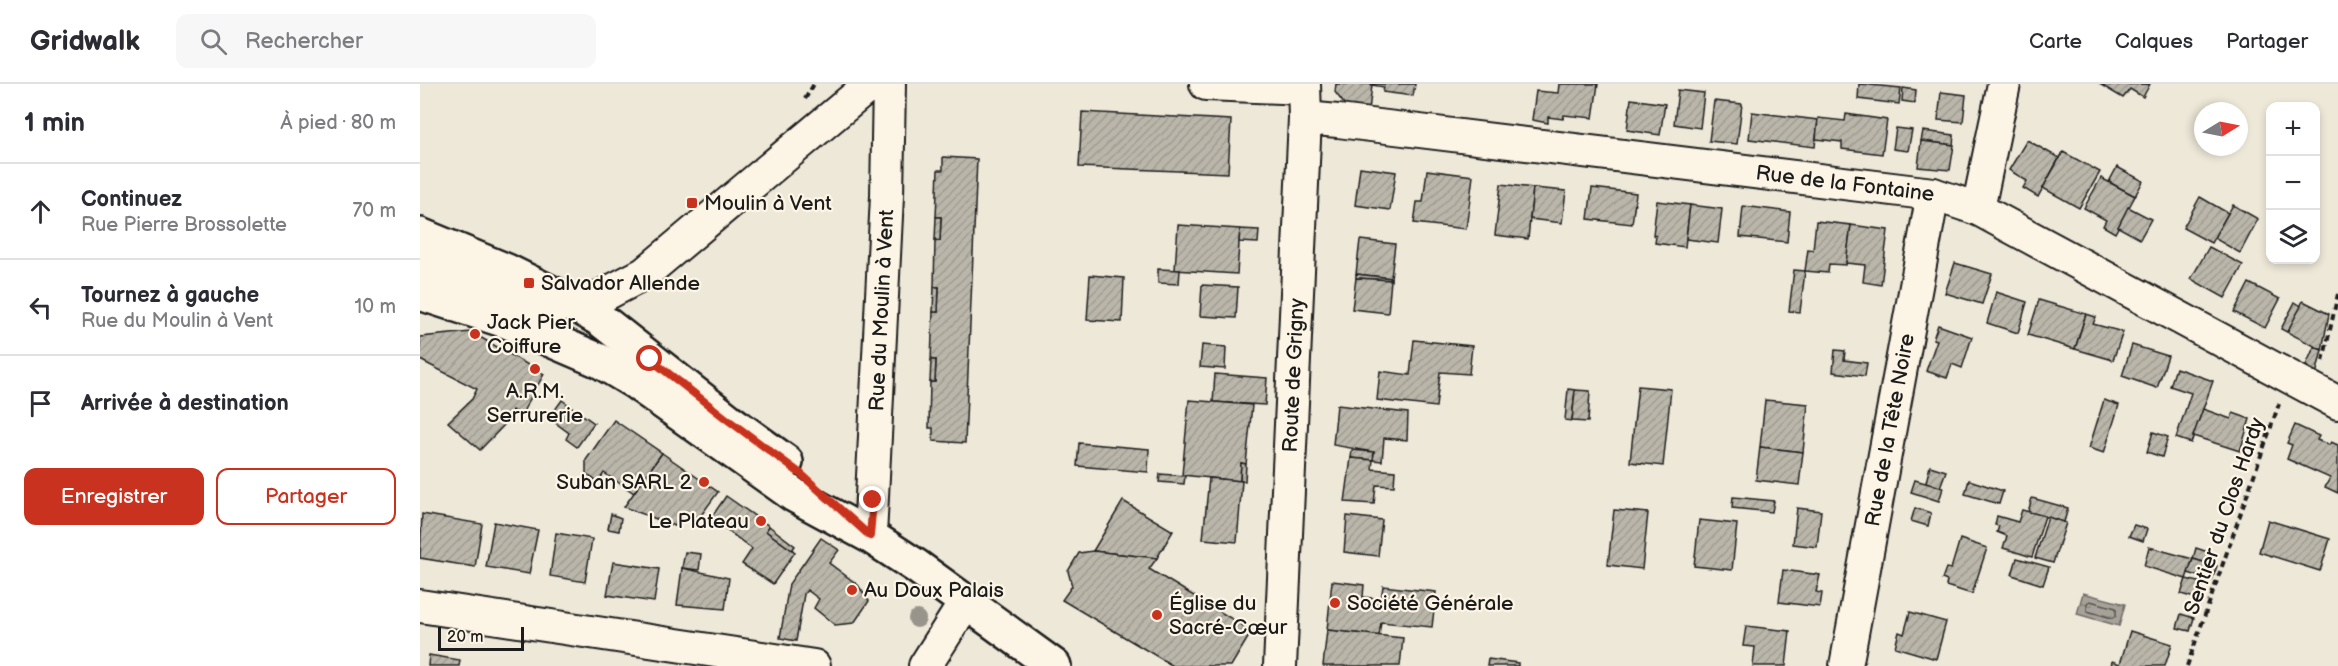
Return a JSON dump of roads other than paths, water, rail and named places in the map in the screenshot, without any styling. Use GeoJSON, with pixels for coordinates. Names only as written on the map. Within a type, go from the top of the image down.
{"type":"FeatureCollection","features":[{"type":"Feature","properties":{"kind":"main road"},"geometry":{"type":"LineString","coordinates":[[420,235],[507,271],[602,320],[728,420],[801,474],[870,536]]}},
{"type":"Feature","properties":{"kind":"main road"},"geometry":{"type":"LineString","coordinates":[[420,293],[519,325],[600,361],[634,382],[794,495],[870,536],[916,566],[1054,666]]}},
{"type":"Feature","properties":{"kind":"street"},"geometry":{"type":"LineString","coordinates":[[420,263],[551,308],[600,297],[644,274],[871,84]]}},
{"type":"Feature","properties":{"kind":"street","name":"Rue du Moulin à Vent"},"geometry":{"type":"LineString","coordinates":[[870,536],[887,196],[889,84]]}},
{"type":"Feature","properties":{"kind":"street"},"geometry":{"type":"LineString","coordinates":[[1206,84],[1304,86]]}},
{"type":"Feature","properties":{"kind":"street"},"geometry":{"type":"LineString","coordinates":[[1978,209],[2004,84]]}},
{"type":"Feature","properties":{"kind":"street","name":"Route de Grigny"},"geometry":{"type":"LineString","coordinates":[[1280,666],[1305,118],[1304,86]]}},
{"type":"Feature","properties":{"kind":"street","name":"Rue de la Fontaine"},"geometry":{"type":"LineString","coordinates":[[1305,118],[1933,194],[1978,209],[2327,397]]}},
{"type":"Feature","properties":{"kind":"street","name":"Rue de la Tête Noire"},"geometry":{"type":"LineString","coordinates":[[1846,666],[1933,194]]}},
{"type":"Feature","properties":{"kind":"street"},"geometry":{"type":"LineString","coordinates":[[925,666],[965,603]]}},
{"type":"Feature","properties":{"kind":"street"},"geometry":{"type":"LineString","coordinates":[[420,606],[814,666]]}},
{"type":"Feature","properties":{"kind":"water"},"geometry":{"type":"Polygon","coordinates":[[[2083,593],[2125,604],[2119,626],[2077,614],[2083,593]]]}},
{"type":"Feature","properties":{"kind":"place","name":"Moulin à Vent"},"geometry":{"type":"Point","coordinates":[692,203]}},
{"type":"Feature","properties":{"kind":"place","name":"Salvador Allende"},"geometry":{"type":"Point","coordinates":[529,283]}},
{"type":"Feature","properties":{"kind":"place","name":"Jack Pier Coiffure"},"geometry":{"type":"Point","coordinates":[475,334]}},
{"type":"Feature","properties":{"kind":"place","name":"A.R.M. Serrurerie"},"geometry":{"type":"Point","coordinates":[535,369]}},
{"type":"Feature","properties":{"kind":"place","name":"Suban SARL 2"},"geometry":{"type":"Point","coordinates":[704,482]}},
{"type":"Feature","properties":{"kind":"place","name":"Le Plateau"},"geometry":{"type":"Point","coordinates":[761,521]}},
{"type":"Feature","properties":{"kind":"place","name":"Au Doux Palais"},"geometry":{"type":"Point","coordinates":[852,590]}},
{"type":"Feature","properties":{"kind":"place","name":"Société Générale"},"geometry":{"type":"Point","coordinates":[1335,603]}},
{"type":"Feature","properties":{"kind":"place","name":"Église du Sacré-Cœur"},"geometry":{"type":"Point","coordinates":[1157,615]}}]}
